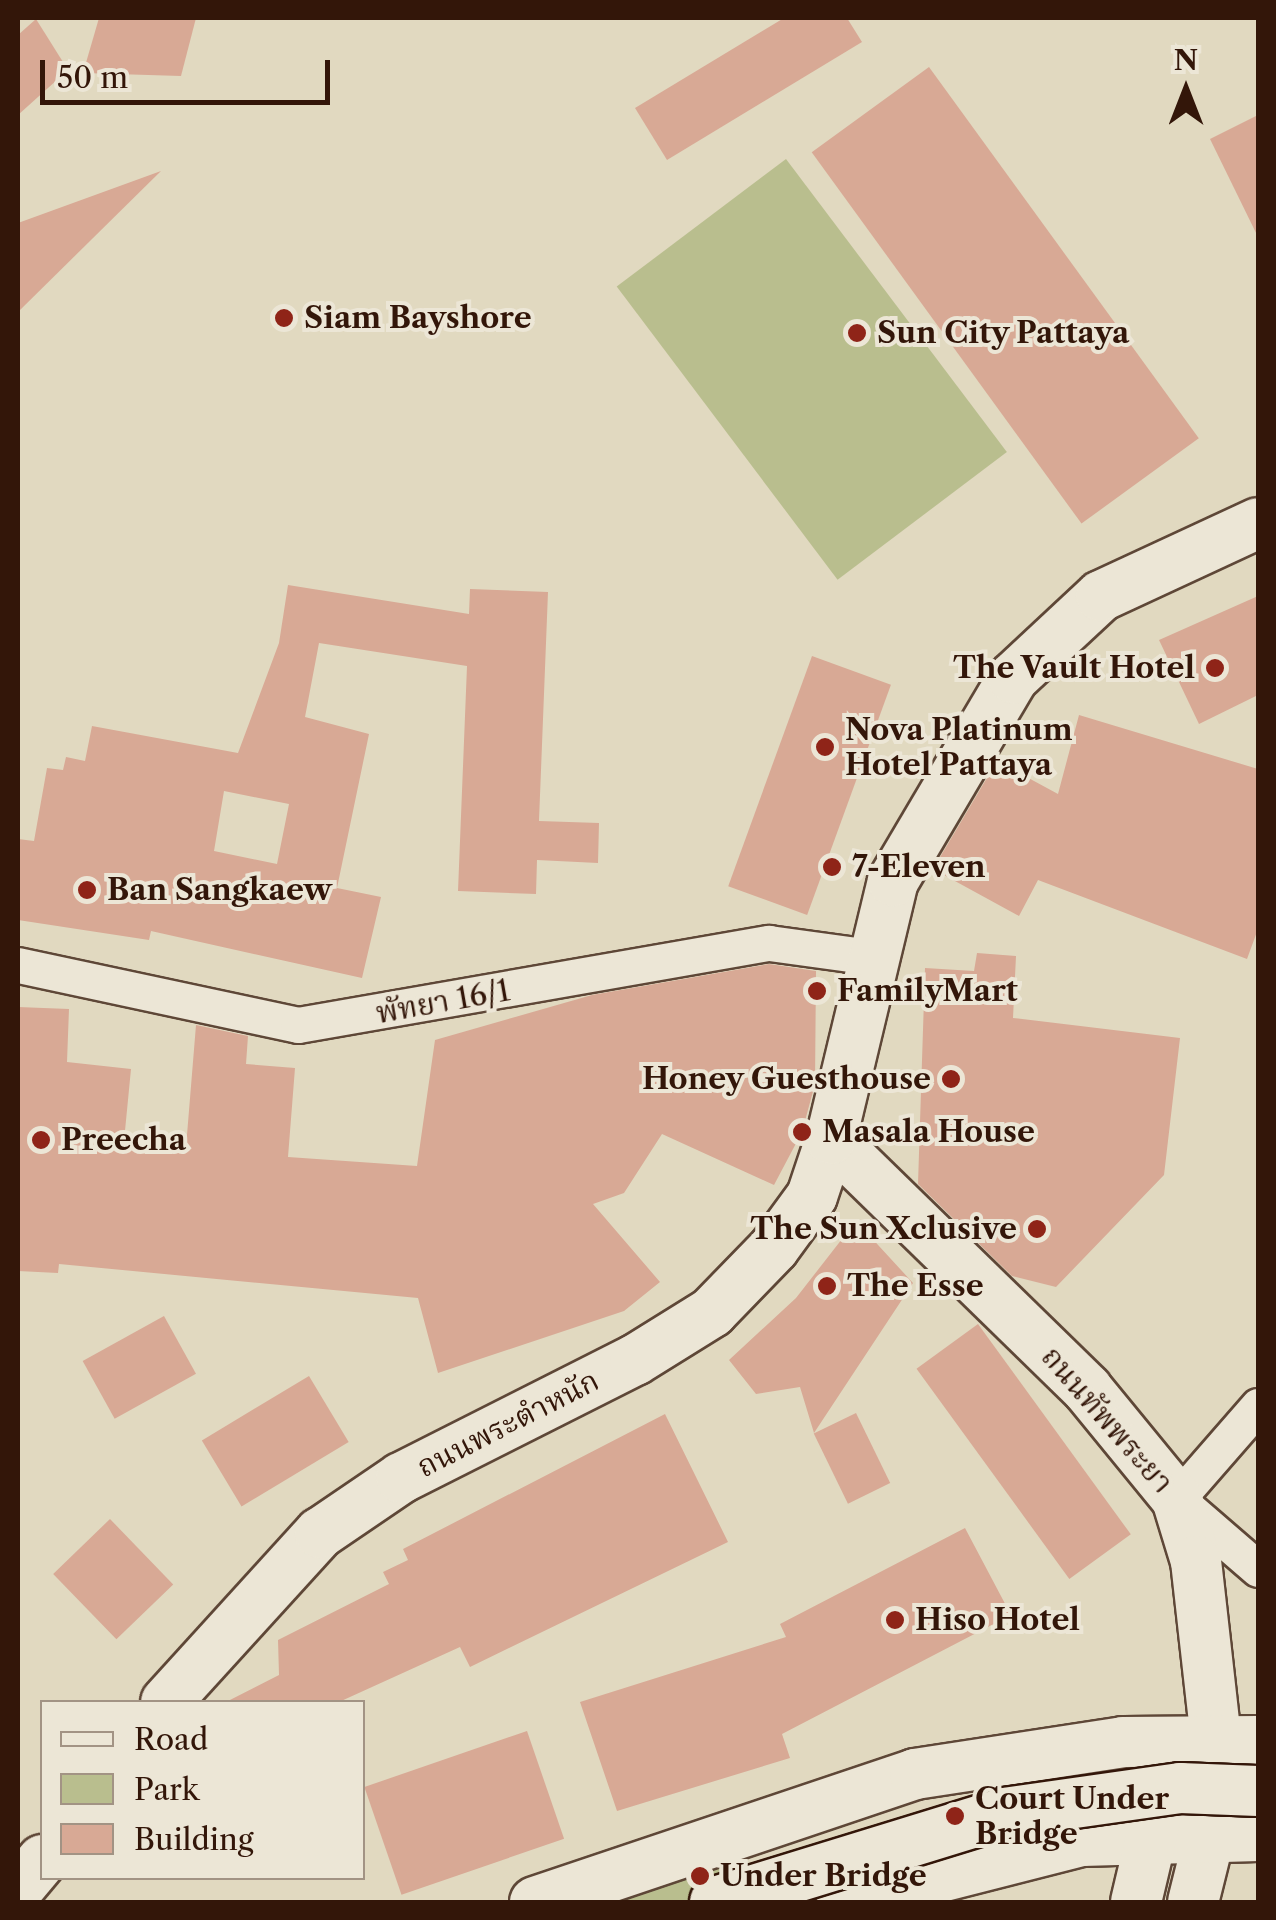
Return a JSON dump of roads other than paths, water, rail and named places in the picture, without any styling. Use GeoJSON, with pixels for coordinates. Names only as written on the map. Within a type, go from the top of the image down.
{"type":"FeatureCollection","features":[{"type":"Feature","properties":{"kind":"main road","name":"ถนนพระตำหนัก"},"geometry":{"type":"LineString","coordinates":[[168,1700],[320,1533],[401,1478],[635,1360],[712,1312],[798,1217],[831,1139],[871,957],[893,881],[1013,678],[1101,596],[1258,523]]}},
{"type":"Feature","properties":{"kind":"main road","name":"ถนนทัพพระยา"},"geometry":{"type":"LineString","coordinates":[[831,1139],[1087,1389],[1176,1499],[1196,1562],[1215,1740],[1234,1835],[1194,1902]]}},
{"type":"Feature","properties":{"kind":"main road","name":"ถนนทัพพระยา"},"geometry":{"type":"LineString","coordinates":[[1136,1902],[1154,1836],[1215,1740]]}},
{"type":"Feature","properties":{"kind":"main road"},"geometry":{"type":"LineString","coordinates":[[535,1902],[827,1802],[986,1761],[1215,1740]]}},
{"type":"Feature","properties":{"kind":"main road"},"geometry":{"type":"LineString","coordinates":[[715,1902],[1004,1812],[1180,1788],[1258,1791]]}},
{"type":"Feature","properties":{"kind":"main road"},"geometry":{"type":"LineString","coordinates":[[827,1802],[870,1840],[873,1864],[851,1898]]}},
{"type":"Feature","properties":{"kind":"main road"},"geometry":{"type":"LineString","coordinates":[[851,1898],[1082,1841],[1234,1835]]}},
{"type":"Feature","properties":{"kind":"main road"},"geometry":{"type":"LineString","coordinates":[[18,1890],[40,1862]]}},
{"type":"Feature","properties":{"kind":"street","name":"พัทยา 16/1"},"geometry":{"type":"LineString","coordinates":[[18,964],[298,1026],[770,944],[871,957]]}},
{"type":"Feature","properties":{"kind":"street"},"geometry":{"type":"LineString","coordinates":[[1258,1406],[1176,1499],[1258,1569]]}},
{"type":"Feature","properties":{"kind":"place","name":"Siam Bayshore"},"geometry":{"type":"Point","coordinates":[284,318]}},
{"type":"Feature","properties":{"kind":"place","name":"Sun City Pattaya"},"geometry":{"type":"Point","coordinates":[857,333]}},
{"type":"Feature","properties":{"kind":"place","name":"The Vault Hotel"},"geometry":{"type":"Point","coordinates":[1215,668]}},
{"type":"Feature","properties":{"kind":"place","name":"Nova Platinum Hotel Pattaya"},"geometry":{"type":"Point","coordinates":[825,747]}},
{"type":"Feature","properties":{"kind":"place","name":"7-Eleven"},"geometry":{"type":"Point","coordinates":[832,867]}},
{"type":"Feature","properties":{"kind":"place","name":"Ban Sangkaew"},"geometry":{"type":"Point","coordinates":[87,890]}},
{"type":"Feature","properties":{"kind":"place","name":"FamilyMart"},"geometry":{"type":"Point","coordinates":[817,991]}},
{"type":"Feature","properties":{"kind":"place","name":"Honey Guesthouse"},"geometry":{"type":"Point","coordinates":[951,1079]}},
{"type":"Feature","properties":{"kind":"place","name":"Masala House"},"geometry":{"type":"Point","coordinates":[802,1132]}},
{"type":"Feature","properties":{"kind":"place","name":"Preecha"},"geometry":{"type":"Point","coordinates":[41,1140]}},
{"type":"Feature","properties":{"kind":"place","name":"The Sun Xclusive"},"geometry":{"type":"Point","coordinates":[1037,1229]}},
{"type":"Feature","properties":{"kind":"place","name":"The Esse"},"geometry":{"type":"Point","coordinates":[827,1286]}},
{"type":"Feature","properties":{"kind":"place","name":"Hiso Hotel"},"geometry":{"type":"Point","coordinates":[895,1620]}},
{"type":"Feature","properties":{"kind":"place","name":"Court Under Bridge"},"geometry":{"type":"Point","coordinates":[955,1816]}},
{"type":"Feature","properties":{"kind":"place","name":"Under Bridge"},"geometry":{"type":"Point","coordinates":[700,1876]}}]}
